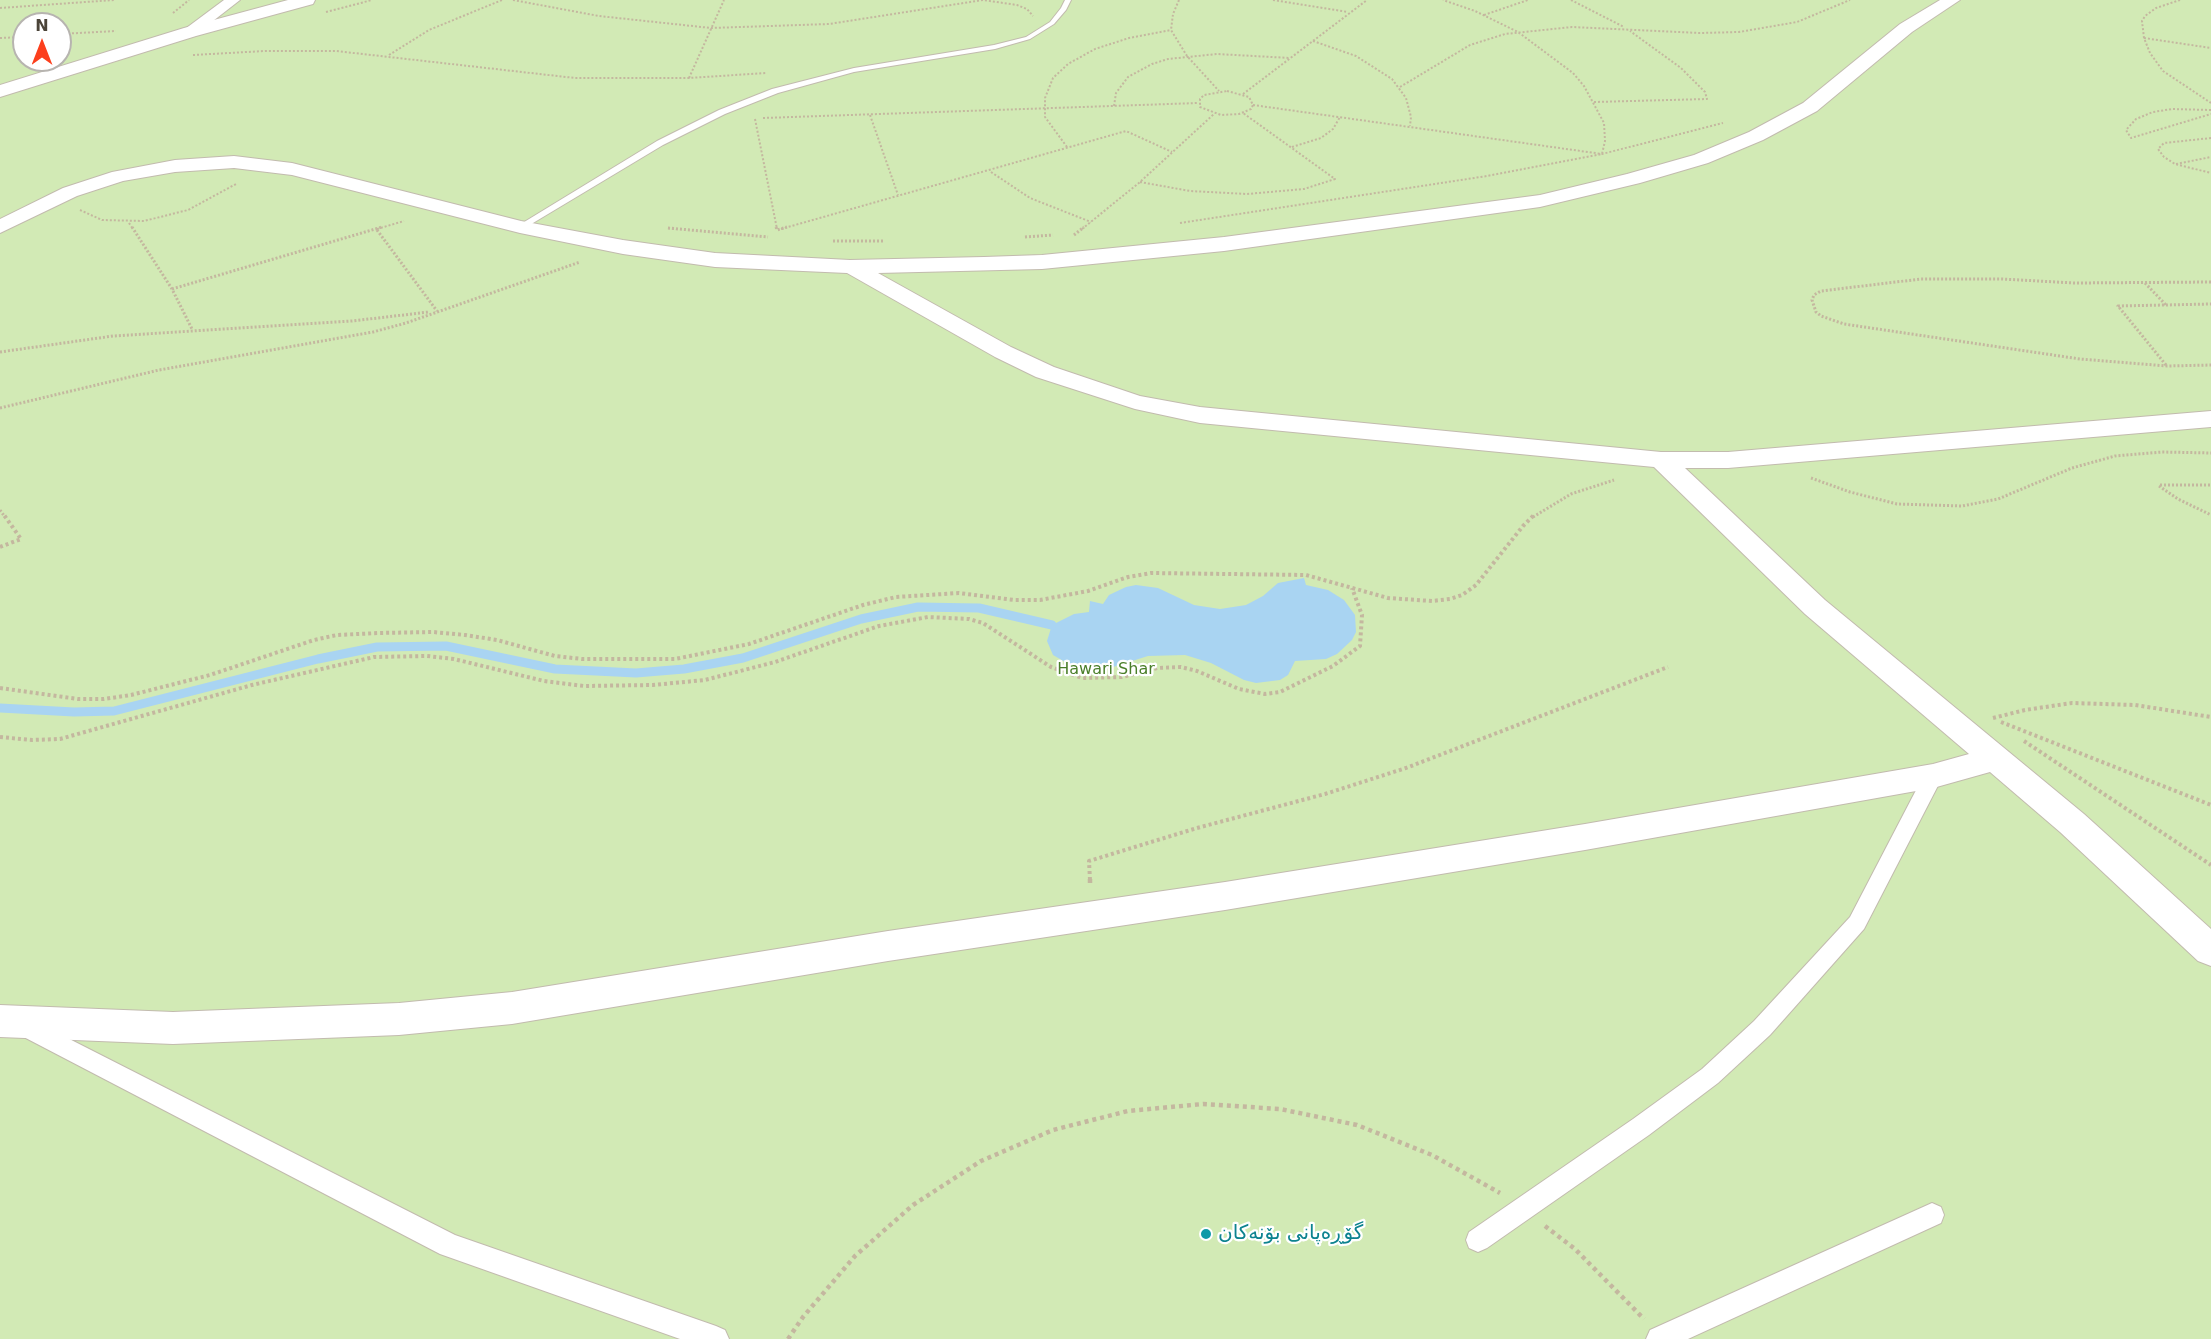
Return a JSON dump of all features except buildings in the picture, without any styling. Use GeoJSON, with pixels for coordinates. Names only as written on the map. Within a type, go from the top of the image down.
{"type":"FeatureCollection","features":[{"type":"Feature","properties":{"kind":"street"},"geometry":{"type":"LineString","coordinates":[[190,32],[233,0]]}},
{"type":"Feature","properties":{"kind":"street"},"geometry":{"type":"LineString","coordinates":[[0,91],[190,32],[307,0]]}},
{"type":"Feature","properties":{"kind":"street"},"geometry":{"type":"LineString","coordinates":[[0,227],[64,195],[119,176],[157,168],[234,162],[269,166],[324,177],[520,228],[623,247],[715,260],[850,267],[1042,262],[1146,252],[1466,213],[1583,192],[1701,159],[1781,124],[1824,98],[1906,28],[1952,0]]}},
{"type":"Feature","properties":{"kind":"street"},"geometry":{"type":"LineString","coordinates":[[850,267],[1004,352],[1045,372],[1135,402],[1200,415],[1406,437],[1661,460],[1728,460],[1790,456],[2211,419]]}},
{"type":"Feature","properties":{"kind":"street"},"geometry":{"type":"LineString","coordinates":[[1661,460],[1815,607],[2072,823],[2211,951]]}},
{"type":"Feature","properties":{"kind":"street"},"geometry":{"type":"LineString","coordinates":[[9,1022],[173,1028],[399,1020],[512,1008],[888,946],[1562,841],[1933,776],[1995,759]]}},
{"type":"Feature","properties":{"kind":"street"},"geometry":{"type":"LineString","coordinates":[[1478,1240],[1524,1210],[1710,1076],[1762,1028],[1857,923],[1933,776]]}},
{"type":"Feature","properties":{"kind":"street"},"geometry":{"type":"LineString","coordinates":[[9,1022],[449,1245],[716,1339]]}},
{"type":"Feature","properties":{"kind":"street"},"geometry":{"type":"LineString","coordinates":[[1653,1331],[1932,1215]]}},
{"type":"Feature","properties":{"kind":"lane"},"geometry":{"type":"LineString","coordinates":[[520,228],[660,142],[722,112],[775,91],[854,70],[995,47],[1028,38],[1052,23],[1068,0]]}},
{"type":"Feature","properties":{"kind":"path"},"geometry":{"type":"LineString","coordinates":[[0,8],[114,0]]}},
{"type":"Feature","properties":{"kind":"path"},"geometry":{"type":"LineString","coordinates":[[388,55],[429,30],[502,0]]}},
{"type":"Feature","properties":{"kind":"path"},"geometry":{"type":"LineString","coordinates":[[513,0],[599,16],[711,28],[829,24],[891,16],[969,1],[997,1],[1017,5],[1032,14],[1032,21]]}},
{"type":"Feature","properties":{"kind":"path"},"geometry":{"type":"LineString","coordinates":[[689,78],[724,0]]}},
{"type":"Feature","properties":{"kind":"path"},"geometry":{"type":"LineString","coordinates":[[1179,0],[1173,14],[1171,30],[1187,56],[1219,91]]}},
{"type":"Feature","properties":{"kind":"path"},"geometry":{"type":"LineString","coordinates":[[1273,0],[1349,13]]}},
{"type":"Feature","properties":{"kind":"path"},"geometry":{"type":"LineString","coordinates":[[1243,94],[1368,0]]}},
{"type":"Feature","properties":{"kind":"path"},"geometry":{"type":"LineString","coordinates":[[1443,0],[1484,15],[1518,32],[1573,73],[1594,102],[1604,123],[1605,141],[1602,154]]}},
{"type":"Feature","properties":{"kind":"path"},"geometry":{"type":"LineString","coordinates":[[1484,15],[1528,0]]}},
{"type":"Feature","properties":{"kind":"path"},"geometry":{"type":"LineString","coordinates":[[1571,0],[1647,41],[1681,68],[1705,92],[1707,99],[1594,102]]}},
{"type":"Feature","properties":{"kind":"path"},"geometry":{"type":"LineString","coordinates":[[1400,87],[1470,45],[1518,32],[1572,27],[1700,33],[1754,30],[1797,22],[1850,0]]}},
{"type":"Feature","properties":{"kind":"path"},"geometry":{"type":"LineString","coordinates":[[2180,0],[2156,8],[2145,16],[2142,21],[2144,39],[2153,59],[2163,71],[2211,103]]}},
{"type":"Feature","properties":{"kind":"path"},"geometry":{"type":"LineString","coordinates":[[1067,147],[1048,125],[1044,109],[1047,88],[1053,78],[1080,57],[1129,38],[1171,30]]}},
{"type":"Feature","properties":{"kind":"path"},"geometry":{"type":"LineString","coordinates":[[2144,39],[2211,48]]}},
{"type":"Feature","properties":{"kind":"path"},"geometry":{"type":"LineString","coordinates":[[1313,41],[1342,50],[1369,63],[1400,87],[1409,105],[1410,126]]}},
{"type":"Feature","properties":{"kind":"path"},"geometry":{"type":"LineString","coordinates":[[189,55],[311,50],[388,55],[480,69],[557,77],[689,78],[773,72]]}},
{"type":"Feature","properties":{"kind":"path"},"geometry":{"type":"LineString","coordinates":[[1114,106],[1116,93],[1128,77],[1152,64],[1187,56],[1234,54],[1290,58]]}},
{"type":"Feature","properties":{"kind":"path"},"geometry":{"type":"LineString","coordinates":[[1198,103],[1204,95],[1219,91],[1243,94],[1249,97],[1253,105]]}},
{"type":"Feature","properties":{"kind":"path"},"geometry":{"type":"LineString","coordinates":[[1198,103],[1205,111],[1214,114],[1230,116],[1243,113],[1253,105],[1602,154]]}},
{"type":"Feature","properties":{"kind":"path"},"geometry":{"type":"LineString","coordinates":[[744,120],[1198,103]]}},
{"type":"Feature","properties":{"kind":"path"},"geometry":{"type":"LineString","coordinates":[[2172,109],[2211,112],[2131,138],[2126,130],[2136,119],[2153,112],[2172,109]]}},
{"type":"Feature","properties":{"kind":"path"},"geometry":{"type":"LineString","coordinates":[[1140,182],[1190,191],[1247,194],[1304,189],[1335,179],[1243,113]]}},
{"type":"Feature","properties":{"kind":"path"},"geometry":{"type":"LineString","coordinates":[[1076,234],[1140,182],[1214,114]]}},
{"type":"Feature","properties":{"kind":"path"},"geometry":{"type":"LineString","coordinates":[[870,115],[898,195]]}},
{"type":"Feature","properties":{"kind":"path"},"geometry":{"type":"LineString","coordinates":[[1291,148],[1321,138],[1333,129],[1340,117]]}},
{"type":"Feature","properties":{"kind":"path"},"geometry":{"type":"LineString","coordinates":[[755,118],[777,230],[1126,131],[1172,152]]}},
{"type":"Feature","properties":{"kind":"path"},"geometry":{"type":"LineString","coordinates":[[1172,224],[1487,176],[1602,154],[1732,120]]}},
{"type":"Feature","properties":{"kind":"path"},"geometry":{"type":"LineString","coordinates":[[2211,138],[2185,139],[2160,146],[2158,149],[2175,164],[2211,173]]}},
{"type":"Feature","properties":{"kind":"path"},"geometry":{"type":"LineString","coordinates":[[2175,164],[2211,157]]}},
{"type":"Feature","properties":{"kind":"path"},"geometry":{"type":"LineString","coordinates":[[64,195],[83,213],[91,216],[129,222],[160,218],[188,210],[269,166]]}},
{"type":"Feature","properties":{"kind":"path"},"geometry":{"type":"LineString","coordinates":[[991,171],[1030,198],[1090,222]]}},
{"type":"Feature","properties":{"kind":"path"},"geometry":{"type":"LineString","coordinates":[[172,289],[376,230],[443,208]]}},
{"type":"Feature","properties":{"kind":"path"},"geometry":{"type":"LineString","coordinates":[[129,222],[172,289],[192,329]]}},
{"type":"Feature","properties":{"kind":"path"},"geometry":{"type":"LineString","coordinates":[[668,228],[772,237]]}},
{"type":"Feature","properties":{"kind":"path"},"geometry":{"type":"LineString","coordinates":[[376,230],[437,311]]}},
{"type":"Feature","properties":{"kind":"path"},"geometry":{"type":"LineString","coordinates":[[1016,238],[1085,233]]}},
{"type":"Feature","properties":{"kind":"path"},"geometry":{"type":"LineString","coordinates":[[826,241],[894,241]]}},
{"type":"Feature","properties":{"kind":"path"},"geometry":{"type":"LineString","coordinates":[[0,408],[159,370],[373,332],[406,323],[623,247]]}},
{"type":"Feature","properties":{"kind":"path"},"geometry":{"type":"LineString","coordinates":[[2211,282],[2074,283],[1983,278],[1921,279],[1821,291],[1814,295],[1812,300],[1816,312],[1821,316],[1844,324],[2080,359],[2167,366],[2211,366]]}},
{"type":"Feature","properties":{"kind":"path"},"geometry":{"type":"LineString","coordinates":[[2144,282],[2166,305]]}},
{"type":"Feature","properties":{"kind":"path"},"geometry":{"type":"LineString","coordinates":[[2167,366],[2118,306],[2211,304]]}},
{"type":"Feature","properties":{"kind":"path"},"geometry":{"type":"LineString","coordinates":[[0,352],[72,340],[192,329],[352,321],[437,311]]}},
{"type":"Feature","properties":{"kind":"path"},"geometry":{"type":"LineString","coordinates":[[1790,456],[1806,474],[1830,486],[1897,504],[1938,506],[1982,504],[2072,468],[2115,456],[2163,452],[2211,453]]}},
{"type":"Feature","properties":{"kind":"path"},"geometry":{"type":"LineString","coordinates":[[0,688],[78,699],[122,697],[210,675],[314,640],[337,635],[379,633],[433,632],[465,635],[497,640],[555,656],[582,659],[675,659],[749,644],[863,605],[896,597],[959,593],[1014,600],[1040,600],[1088,591],[1128,577],[1151,573],[1297,574],[1325,578],[1368,593],[1408,600],[1432,601],[1462,595],[1489,572],[1523,526],[1551,503],[1570,494],[1620,478],[1661,460]]}},
{"type":"Feature","properties":{"kind":"path"},"geometry":{"type":"LineString","coordinates":[[2211,484],[2159,486],[2178,499],[2211,515]]}},
{"type":"Feature","properties":{"kind":"path"},"geometry":{"type":"LineString","coordinates":[[0,510],[21,538],[0,547]]}},
{"type":"Feature","properties":{"kind":"path"},"geometry":{"type":"LineString","coordinates":[[0,737],[32,740],[60,739],[252,685],[374,657],[428,656],[544,681],[584,686],[693,682],[775,662],[879,626],[928,617],[969,619],[983,623],[1051,667],[1082,678],[1122,677],[1156,668],[1181,667],[1197,671],[1239,689],[1265,694],[1280,692],[1333,666],[1360,646],[1362,615],[1352,587]]}},
{"type":"Feature","properties":{"kind":"path"},"geometry":{"type":"LineString","coordinates":[[1091,916],[1089,861],[1197,828],[1326,794],[1406,768],[1668,667]]}},
{"type":"Feature","properties":{"kind":"path"},"geometry":{"type":"LineString","coordinates":[[1992,719],[2025,710],[2072,703],[2135,705],[2211,717]]}},
{"type":"Feature","properties":{"kind":"path"},"geometry":{"type":"LineString","coordinates":[[1992,719],[2211,805]]}},
{"type":"Feature","properties":{"kind":"path"},"geometry":{"type":"LineString","coordinates":[[1992,719],[2211,865]]}},
{"type":"Feature","properties":{"kind":"path"},"geometry":{"type":"LineString","coordinates":[[789,1339],[803,1317],[855,1256],[914,1205],[981,1161],[1053,1130],[1128,1112],[1203,1104],[1280,1109],[1357,1125],[1432,1155],[1505,1196],[1575,1249],[1653,1331]]}},
{"type":"Feature","properties":{"kind":"green space","name":"Hawari Shar"},"geometry":{"type":"Polygon","coordinates":[[[0,0],[2211,0],[2211,1339],[0,1339],[0,0]]]}},
{"type":"Feature","properties":{"kind":"water"},"geometry":{"type":"Polygon","coordinates":[[[1304,578],[1306,585],[1328,590],[1344,600],[1355,615],[1356,632],[1352,640],[1337,654],[1326,659],[1295,661],[1288,675],[1280,680],[1256,683],[1244,680],[1211,663],[1185,655],[1148,656],[1110,668],[1083,668],[1072,666],[1053,655],[1047,641],[1052,625],[1074,614],[1089,612],[1090,601],[1103,604],[1109,595],[1126,587],[1136,585],[1158,588],[1194,605],[1220,609],[1246,605],[1263,596],[1278,583],[1304,578]]]}},
{"type":"Feature","properties":{"kind":"waterway"},"geometry":{"type":"LineString","coordinates":[[0,708],[74,712],[114,711],[318,659],[377,647],[446,646],[555,669],[636,673],[684,669],[743,658],[861,619],[918,607],[979,608],[1052,625]]}},
{"type":"Feature","properties":{"kind":"place","name":"گۆڕەپانی بۆنەکان"},"geometry":{"type":"Point","coordinates":[1206,1234]}}]}
